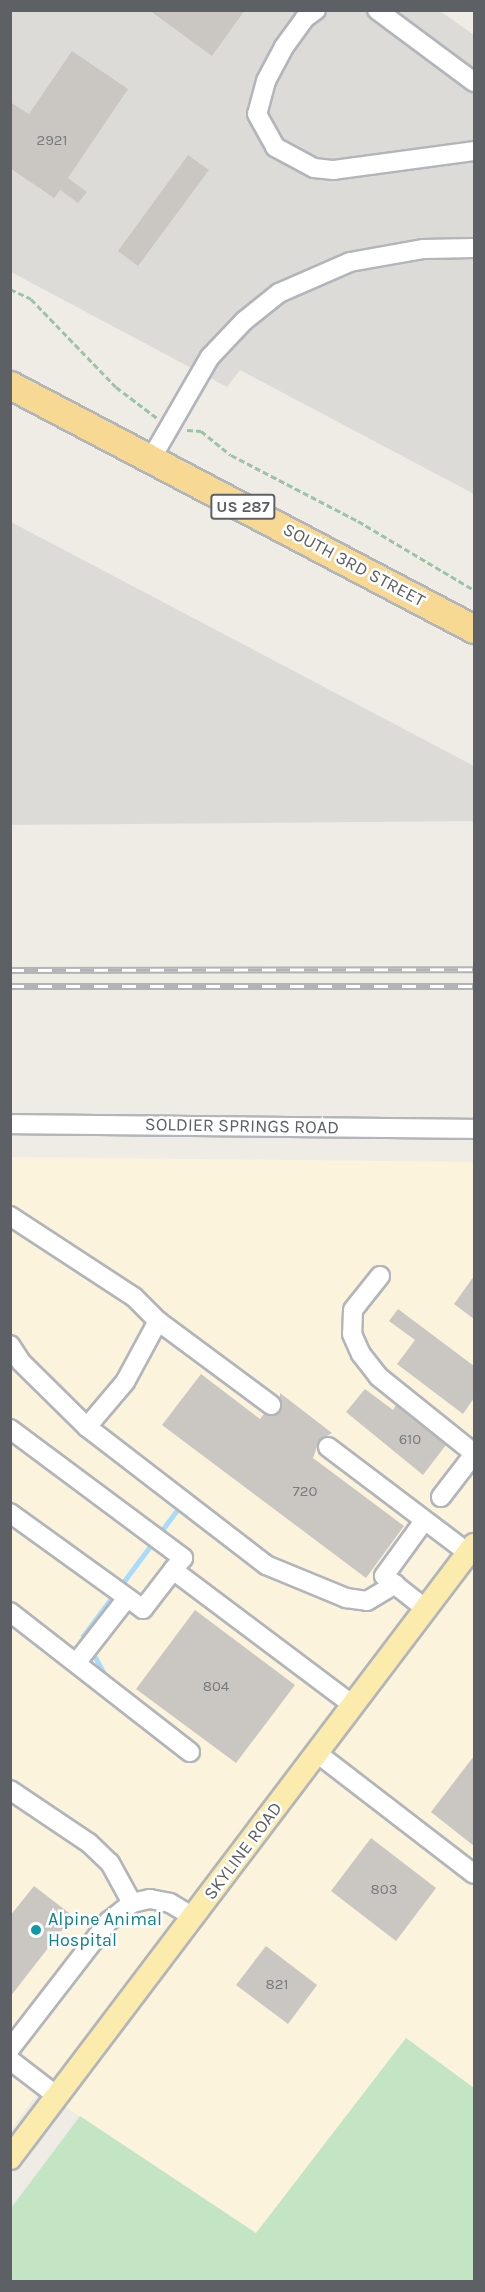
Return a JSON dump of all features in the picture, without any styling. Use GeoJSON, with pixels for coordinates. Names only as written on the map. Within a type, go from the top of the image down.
{"type":"FeatureCollection","features":[{"type":"Feature","properties":{"kind":"highway","name":"SOUTH 3RD STREET"},"geometry":{"type":"LineString","coordinates":[[10,385],[474,629]]}},
{"type":"Feature","properties":{"kind":"main road","name":"SKYLINE ROAD"},"geometry":{"type":"LineString","coordinates":[[10,2158],[471,1549]]}},
{"type":"Feature","properties":{"kind":"street"},"geometry":{"type":"LineString","coordinates":[[316,10],[305,18],[284,47],[266,81],[257,114],[275,147],[314,168],[334,170],[474,151]]}},
{"type":"Feature","properties":{"kind":"street"},"geometry":{"type":"LineString","coordinates":[[377,10],[474,82]]}},
{"type":"Feature","properties":{"kind":"street"},"geometry":{"type":"LineString","coordinates":[[151,459],[210,357],[244,321],[279,293],[350,262],[424,249],[474,248]]}},
{"type":"Feature","properties":{"kind":"street","name":"SOLDIER SPRINGS ROAD"},"geometry":{"type":"LineString","coordinates":[[10,1124],[474,1129]]}},
{"type":"Feature","properties":{"kind":"street"},"geometry":{"type":"LineString","coordinates":[[10,1216],[134,1297],[158,1321],[271,1405]]}},
{"type":"Feature","properties":{"kind":"street"},"geometry":{"type":"LineString","coordinates":[[380,1276],[353,1310],[352,1334],[361,1354],[379,1377],[472,1447],[441,1497]]}},
{"type":"Feature","properties":{"kind":"street"},"geometry":{"type":"LineString","coordinates":[[87,1427],[125,1382],[158,1321]]}},
{"type":"Feature","properties":{"kind":"street"},"geometry":{"type":"LineString","coordinates":[[10,1345],[21,1362],[87,1427],[266,1565],[346,1598],[367,1601],[395,1584]]}},
{"type":"Feature","properties":{"kind":"street"},"geometry":{"type":"LineString","coordinates":[[10,1429],[183,1558],[143,1609],[10,1514]]}},
{"type":"Feature","properties":{"kind":"street"},"geometry":{"type":"LineString","coordinates":[[328,1447],[424,1521],[471,1549]]}},
{"type":"Feature","properties":{"kind":"street"},"geometry":{"type":"LineString","coordinates":[[424,1521],[384,1576],[426,1609]]}},
{"type":"Feature","properties":{"kind":"street"},"geometry":{"type":"LineString","coordinates":[[173,1570],[353,1705]]}},
{"type":"Feature","properties":{"kind":"street"},"geometry":{"type":"LineString","coordinates":[[77,1662],[127,1598]]}},
{"type":"Feature","properties":{"kind":"street"},"geometry":{"type":"LineString","coordinates":[[10,1612],[190,1752]]}},
{"type":"Feature","properties":{"kind":"street"},"geometry":{"type":"LineString","coordinates":[[317,1753],[474,1874]]}},
{"type":"Feature","properties":{"kind":"street"},"geometry":{"type":"LineString","coordinates":[[10,1790],[89,1843],[110,1863],[132,1903]]}},
{"type":"Feature","properties":{"kind":"street"},"geometry":{"type":"LineString","coordinates":[[10,2049],[110,1921],[132,1903],[150,1899],[170,1903],[193,1917]]}},
{"type":"Feature","properties":{"kind":"street"},"geometry":{"type":"LineString","coordinates":[[10,2060],[57,2096]]}},
{"type":"Feature","properties":{"kind":"path"},"geometry":{"type":"LineString","coordinates":[[10,289],[31,299],[116,387],[168,427],[201,431],[231,455],[358,521],[474,590]]}},
{"type":"Feature","properties":{"kind":"shaded area"},"geometry":{"type":"Polygon","coordinates":[[[10,11],[440,11],[474,35],[474,494],[240,370],[227,387],[11,272],[10,11]]]}},
{"type":"Feature","properties":{"kind":"shaded area"},"geometry":{"type":"Polygon","coordinates":[[[11,522],[474,766],[474,821],[11,825],[11,522]]]}},
{"type":"Feature","properties":{"kind":"shaded area"},"geometry":{"type":"Polygon","coordinates":[[[11,1157],[474,1162],[474,2088],[406,2038],[256,2234],[40,2090],[11,2129],[11,1157]]]}},
{"type":"Feature","properties":{"kind":"green space"},"geometry":{"type":"Polygon","coordinates":[[[406,2038],[474,2088],[474,2281],[11,2281],[11,2208],[80,2116],[256,2233],[406,2038]]]}},
{"type":"Feature","properties":{"kind":"building"},"geometry":{"type":"Polygon","coordinates":[[[149,10],[245,10],[212,56],[149,10]]]}},
{"type":"Feature","properties":{"kind":"building"},"geometry":{"type":"Polygon","coordinates":[[[72,51],[128,89],[68,178],[87,192],[78,203],[60,190],[54,198],[10,168],[10,102],[29,114],[72,51]]]}},
{"type":"Feature","properties":{"kind":"building"},"geometry":{"type":"Polygon","coordinates":[[[188,155],[209,170],[138,266],[118,251],[188,155]]]}},
{"type":"Feature","properties":{"kind":"building"},"geometry":{"type":"Polygon","coordinates":[[[474,1276],[474,1319],[454,1304],[474,1276]]]}},
{"type":"Feature","properties":{"kind":"building"},"geometry":{"type":"Polygon","coordinates":[[[398,1309],[474,1366],[474,1398],[463,1414],[397,1364],[415,1340],[389,1321],[398,1309]]]}},
{"type":"Feature","properties":{"kind":"building"},"geometry":{"type":"Polygon","coordinates":[[[201,1374],[260,1419],[264,1414],[275,1415],[280,1411],[280,1393],[332,1433],[319,1441],[313,1458],[404,1526],[366,1578],[162,1425],[201,1374]]]}},
{"type":"Feature","properties":{"kind":"building"},"geometry":{"type":"Polygon","coordinates":[[[365,1389],[393,1410],[396,1405],[446,1445],[423,1475],[346,1412],[365,1389]]]}},
{"type":"Feature","properties":{"kind":"building"},"geometry":{"type":"Polygon","coordinates":[[[195,1610],[295,1685],[236,1763],[136,1689],[195,1610]]]}},
{"type":"Feature","properties":{"kind":"building"},"geometry":{"type":"Polygon","coordinates":[[[474,1756],[474,1846],[431,1812],[474,1756]]]}},
{"type":"Feature","properties":{"kind":"building"},"geometry":{"type":"Polygon","coordinates":[[[371,1838],[436,1888],[396,1941],[331,1891],[371,1838]]]}},
{"type":"Feature","properties":{"kind":"building","name":"Alpine Animal Hospital"},"geometry":{"type":"Polygon","coordinates":[[[34,1886],[73,1916],[10,1997],[10,1916],[34,1886]]]}},
{"type":"Feature","properties":{"kind":"building"},"geometry":{"type":"Polygon","coordinates":[[[266,1946],[317,1985],[288,2024],[236,1985],[266,1946]]]}},
{"type":"Feature","properties":{"kind":"waterway"},"geometry":{"type":"LineString","coordinates":[[86,1642],[83,1636],[177,1510]]}},
{"type":"Feature","properties":{"kind":"waterway"},"geometry":{"type":"LineString","coordinates":[[91,1650],[107,1679]]}},
{"type":"Feature","properties":{"kind":"railway"},"geometry":{"type":"LineString","coordinates":[[10,970],[474,969]]}},
{"type":"Feature","properties":{"kind":"railway"},"geometry":{"type":"LineString","coordinates":[[10,986],[474,986]]}},
{"type":"Feature","properties":{"kind":"place","name":"Alpine Animal Hospital"},"geometry":{"type":"Point","coordinates":[36,1930]}}]}
